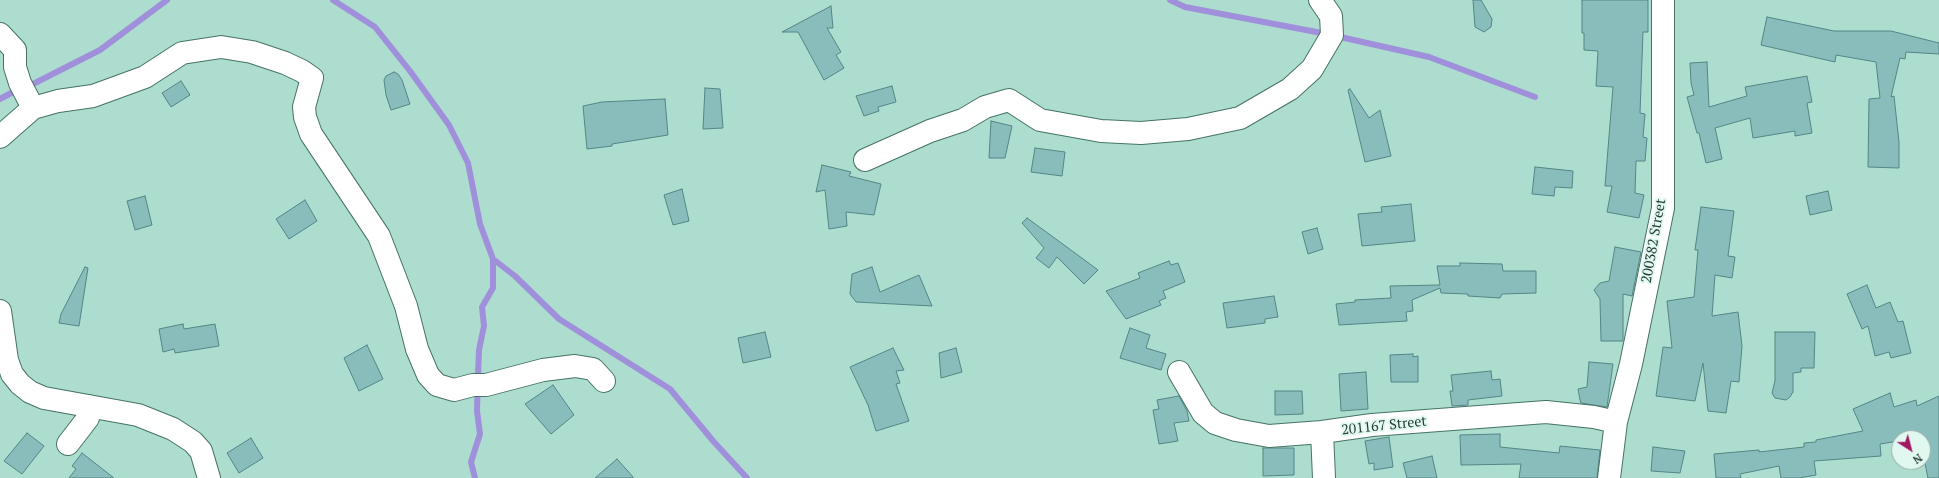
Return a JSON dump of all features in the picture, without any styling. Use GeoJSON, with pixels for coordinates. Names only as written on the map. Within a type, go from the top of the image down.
{"type":"FeatureCollection","features":[{"type":"Feature","properties":{"kind":"street"},"geometry":{"type":"LineString","coordinates":[[865,160],[930,131],[963,120],[985,107],[1009,100],[1040,120],[1101,131],[1141,133],[1188,129],[1240,118],[1290,89],[1312,69],[1332,35],[1331,16],[1320,0]]}},
{"type":"Feature","properties":{"kind":"street","name":"200382 Street"},"geometry":{"type":"LineString","coordinates":[[1609,478],[1616,422],[1631,364],[1663,208],[1663,0]]}},
{"type":"Feature","properties":{"kind":"street"},"geometry":{"type":"LineString","coordinates":[[0,34],[15,50],[15,67],[20,83],[33,108]]}},
{"type":"Feature","properties":{"kind":"street"},"geometry":{"type":"LineString","coordinates":[[0,137],[33,108],[93,96],[145,77],[182,53],[221,47],[252,52],[302,71],[312,78],[304,106],[305,117],[311,134],[379,236],[406,306],[417,349],[428,375],[437,385],[454,390],[543,370],[575,366],[593,369],[604,381]]}},
{"type":"Feature","properties":{"kind":"street"},"geometry":{"type":"LineString","coordinates":[[0,311],[7,360],[12,374],[20,384],[30,392],[44,398],[138,415],[174,429],[193,442],[201,451],[209,478]]}},
{"type":"Feature","properties":{"kind":"street","name":"201167 Street"},"geometry":{"type":"LineString","coordinates":[[1179,372],[1203,413],[1215,423],[1236,430],[1269,436],[1322,432],[1372,425],[1546,412],[1594,417],[1616,422]]}},
{"type":"Feature","properties":{"kind":"street"},"geometry":{"type":"LineString","coordinates":[[68,444],[88,418],[89,406]]}},
{"type":"Feature","properties":{"kind":"street"},"geometry":{"type":"LineString","coordinates":[[1322,432],[1324,478]]}},
{"type":"Feature","properties":{"kind":"building"},"geometry":{"type":"Polygon","coordinates":[[[1473,0],[1481,0],[1492,19],[1491,27],[1484,32],[1475,27],[1473,0]]]}},
{"type":"Feature","properties":{"kind":"building"},"geometry":{"type":"Polygon","coordinates":[[[1582,0],[1648,0],[1648,32],[1643,32],[1640,113],[1645,114],[1643,137],[1647,138],[1645,161],[1636,161],[1635,193],[1644,195],[1639,218],[1607,212],[1612,186],[1605,186],[1613,87],[1596,86],[1598,51],[1584,50],[1584,33],[1582,33],[1582,0]]]}},
{"type":"Feature","properties":{"kind":"building"},"geometry":{"type":"Polygon","coordinates":[[[831,6],[833,28],[827,28],[841,52],[836,55],[844,68],[824,80],[798,32],[782,32],[831,6]]]}},
{"type":"Feature","properties":{"kind":"building"},"geometry":{"type":"Polygon","coordinates":[[[1767,17],[1834,31],[1891,31],[1939,43],[1939,54],[1906,52],[1905,59],[1900,58],[1891,97],[1894,96],[1899,142],[1899,168],[1868,167],[1869,99],[1880,98],[1876,62],[1836,55],[1835,62],[1761,45],[1767,17]]]}},
{"type":"Feature","properties":{"kind":"building"},"geometry":{"type":"Polygon","coordinates":[[[1707,62],[1709,107],[1747,96],[1745,87],[1807,76],[1812,102],[1807,103],[1812,133],[1795,136],[1795,131],[1753,138],[1750,118],[1715,128],[1722,159],[1706,163],[1699,133],[1697,133],[1687,97],[1694,95],[1691,83],[1690,63],[1707,62]]]}},
{"type":"Feature","properties":{"kind":"building"},"geometry":{"type":"Polygon","coordinates":[[[394,72],[398,74],[402,80],[410,104],[391,110],[386,95],[384,80],[386,76],[394,72]]]}},
{"type":"Feature","properties":{"kind":"building"},"geometry":{"type":"Polygon","coordinates":[[[181,81],[190,95],[171,107],[162,93],[181,81]]]}},
{"type":"Feature","properties":{"kind":"building"},"geometry":{"type":"Polygon","coordinates":[[[892,86],[896,102],[878,107],[879,111],[864,116],[856,96],[892,86]]]}},
{"type":"Feature","properties":{"kind":"building"},"geometry":{"type":"Polygon","coordinates":[[[705,88],[720,89],[723,128],[703,129],[705,88]]]}},
{"type":"Feature","properties":{"kind":"building"},"geometry":{"type":"Polygon","coordinates":[[[1350,89],[1369,118],[1380,110],[1391,156],[1365,162],[1348,90],[1350,89]]]}},
{"type":"Feature","properties":{"kind":"building"},"geometry":{"type":"Polygon","coordinates":[[[665,99],[668,135],[612,144],[612,146],[587,149],[583,106],[602,102],[665,99]]]}},
{"type":"Feature","properties":{"kind":"building"},"geometry":{"type":"Polygon","coordinates":[[[991,121],[1012,126],[1005,158],[989,158],[991,121]]]}},
{"type":"Feature","properties":{"kind":"building"},"geometry":{"type":"Polygon","coordinates":[[[1035,148],[1065,152],[1062,176],[1031,172],[1035,148]]]}},
{"type":"Feature","properties":{"kind":"building"},"geometry":{"type":"Polygon","coordinates":[[[822,165],[851,172],[849,176],[881,184],[874,215],[846,212],[847,226],[829,229],[825,190],[816,192],[822,165]]]}},
{"type":"Feature","properties":{"kind":"building"},"geometry":{"type":"Polygon","coordinates":[[[1535,167],[1573,171],[1572,188],[1555,187],[1554,196],[1532,194],[1535,167]]]}},
{"type":"Feature","properties":{"kind":"building"},"geometry":{"type":"Polygon","coordinates":[[[682,189],[689,221],[673,225],[664,195],[682,189]]]}},
{"type":"Feature","properties":{"kind":"building"},"geometry":{"type":"Polygon","coordinates":[[[1828,191],[1832,210],[1810,215],[1806,196],[1828,191]]]}},
{"type":"Feature","properties":{"kind":"building"},"geometry":{"type":"Polygon","coordinates":[[[145,196],[152,225],[135,230],[127,201],[145,196]]]}},
{"type":"Feature","properties":{"kind":"building"},"geometry":{"type":"Polygon","coordinates":[[[305,200],[317,221],[289,239],[276,219],[305,200]]]}},
{"type":"Feature","properties":{"kind":"building"},"geometry":{"type":"Polygon","coordinates":[[[1411,204],[1415,241],[1362,246],[1358,214],[1382,212],[1381,207],[1411,204]]]}},
{"type":"Feature","properties":{"kind":"building"},"geometry":{"type":"Polygon","coordinates":[[[1701,207],[1734,211],[1728,256],[1735,257],[1732,278],[1715,275],[1712,316],[1738,312],[1742,346],[1739,382],[1731,381],[1726,413],[1708,411],[1703,363],[1695,401],[1656,396],[1663,347],[1672,348],[1667,301],[1694,297],[1698,250],[1695,250],[1701,207]]]}},
{"type":"Feature","properties":{"kind":"building"},"geometry":{"type":"Polygon","coordinates":[[[1027,218],[1098,270],[1084,284],[1057,257],[1049,268],[1036,258],[1044,248],[1022,223],[1027,218]]]}},
{"type":"Feature","properties":{"kind":"building"},"geometry":{"type":"Polygon","coordinates":[[[1317,228],[1323,249],[1308,254],[1302,232],[1317,228]]]}},
{"type":"Feature","properties":{"kind":"building"},"geometry":{"type":"Polygon","coordinates":[[[1615,247],[1641,252],[1632,296],[1623,294],[1623,341],[1601,341],[1600,299],[1594,290],[1600,283],[1609,281],[1615,247]]]}},
{"type":"Feature","properties":{"kind":"building"},"geometry":{"type":"Polygon","coordinates":[[[1169,261],[1171,265],[1178,263],[1185,282],[1163,291],[1166,298],[1159,301],[1161,305],[1126,319],[1106,291],[1140,278],[1138,273],[1169,261]]]}},
{"type":"Feature","properties":{"kind":"building"},"geometry":{"type":"Polygon","coordinates":[[[1460,263],[1502,264],[1503,271],[1536,271],[1536,293],[1502,294],[1500,298],[1468,296],[1468,294],[1441,293],[1440,288],[1412,300],[1413,311],[1406,312],[1407,321],[1339,325],[1336,304],[1355,302],[1355,300],[1391,298],[1390,286],[1440,285],[1437,266],[1460,266],[1460,263]]]}},
{"type":"Feature","properties":{"kind":"building"},"geometry":{"type":"Polygon","coordinates":[[[85,267],[88,268],[79,326],[59,323],[61,314],[85,267]]]}},
{"type":"Feature","properties":{"kind":"building"},"geometry":{"type":"Polygon","coordinates":[[[872,267],[880,292],[919,275],[932,306],[856,302],[850,294],[852,274],[872,267]]]}},
{"type":"Feature","properties":{"kind":"building"},"geometry":{"type":"Polygon","coordinates":[[[1867,285],[1876,308],[1890,302],[1898,322],[1903,321],[1911,353],[1891,358],[1889,352],[1875,356],[1868,326],[1862,329],[1847,294],[1867,285]]]}},
{"type":"Feature","properties":{"kind":"building"},"geometry":{"type":"Polygon","coordinates":[[[1274,296],[1278,317],[1265,319],[1265,323],[1227,328],[1223,303],[1274,296]]]}},
{"type":"Feature","properties":{"kind":"building"},"geometry":{"type":"Polygon","coordinates":[[[183,324],[184,329],[215,324],[219,346],[175,353],[174,349],[163,352],[159,329],[183,324]]]}},
{"type":"Feature","properties":{"kind":"building"},"geometry":{"type":"Polygon","coordinates":[[[1130,328],[1150,335],[1146,348],[1166,354],[1161,370],[1120,358],[1130,328]]]}},
{"type":"Feature","properties":{"kind":"building"},"geometry":{"type":"Polygon","coordinates":[[[765,332],[771,357],[743,363],[738,338],[765,332]]]}},
{"type":"Feature","properties":{"kind":"building"},"geometry":{"type":"Polygon","coordinates":[[[1775,332],[1815,332],[1814,368],[1801,368],[1801,372],[1793,373],[1793,392],[1786,400],[1775,398],[1772,393],[1775,381],[1775,332]]]}},
{"type":"Feature","properties":{"kind":"building"},"geometry":{"type":"Polygon","coordinates":[[[367,345],[383,379],[359,391],[344,358],[367,345]]]}},
{"type":"Feature","properties":{"kind":"building"},"geometry":{"type":"Polygon","coordinates":[[[893,348],[904,370],[896,371],[900,383],[896,384],[909,421],[876,431],[868,405],[850,367],[893,348]]]}},
{"type":"Feature","properties":{"kind":"building"},"geometry":{"type":"Polygon","coordinates":[[[956,348],[962,372],[941,378],[939,353],[956,348]]]}},
{"type":"Feature","properties":{"kind":"building"},"geometry":{"type":"Polygon","coordinates":[[[1413,354],[1413,357],[1418,356],[1418,382],[1391,382],[1390,355],[1413,354]]]}},
{"type":"Feature","properties":{"kind":"building"},"geometry":{"type":"Polygon","coordinates":[[[1589,362],[1613,364],[1607,407],[1581,403],[1578,389],[1587,387],[1589,362]]]}},
{"type":"Feature","properties":{"kind":"building"},"geometry":{"type":"Polygon","coordinates":[[[1491,371],[1492,380],[1500,379],[1502,396],[1468,400],[1468,405],[1452,406],[1450,391],[1453,391],[1451,375],[1491,371]]]}},
{"type":"Feature","properties":{"kind":"building"},"geometry":{"type":"Polygon","coordinates":[[[1366,372],[1368,409],[1341,411],[1339,374],[1366,372]]]}},
{"type":"Feature","properties":{"kind":"building"},"geometry":{"type":"Polygon","coordinates":[[[553,385],[574,415],[551,434],[525,404],[553,385]]]}},
{"type":"Feature","properties":{"kind":"building"},"geometry":{"type":"Polygon","coordinates":[[[1275,391],[1302,391],[1303,414],[1275,415],[1275,391]]]}},
{"type":"Feature","properties":{"kind":"building"},"geometry":{"type":"Polygon","coordinates":[[[1890,393],[1894,407],[1916,400],[1917,406],[1939,396],[1939,478],[1928,478],[1926,470],[1931,470],[1931,430],[1891,430],[1891,442],[1880,444],[1881,456],[1814,461],[1816,475],[1799,478],[1781,478],[1779,466],[1740,474],[1741,478],[1716,478],[1714,454],[1759,450],[1759,452],[1804,447],[1804,443],[1816,442],[1816,440],[1863,431],[1853,409],[1890,393]]]}},
{"type":"Feature","properties":{"kind":"building"},"geometry":{"type":"Polygon","coordinates":[[[1179,396],[1187,411],[1189,421],[1174,423],[1178,441],[1159,444],[1153,410],[1159,409],[1157,400],[1179,396]]]}},
{"type":"Feature","properties":{"kind":"building"},"geometry":{"type":"Polygon","coordinates":[[[27,433],[44,446],[22,474],[4,461],[27,433]]]}},
{"type":"Feature","properties":{"kind":"building"},"geometry":{"type":"Polygon","coordinates":[[[1500,434],[1500,447],[1559,453],[1560,446],[1600,450],[1597,478],[1519,478],[1521,464],[1461,465],[1460,435],[1500,434]]]}},
{"type":"Feature","properties":{"kind":"building"},"geometry":{"type":"Polygon","coordinates":[[[1389,437],[1393,467],[1374,470],[1374,463],[1369,464],[1365,441],[1389,437]]]}},
{"type":"Feature","properties":{"kind":"building"},"geometry":{"type":"Polygon","coordinates":[[[251,438],[263,458],[239,473],[227,453],[251,438]]]}},
{"type":"Feature","properties":{"kind":"building"},"geometry":{"type":"Polygon","coordinates":[[[1653,447],[1685,451],[1680,473],[1651,471],[1653,447]]]}},
{"type":"Feature","properties":{"kind":"building"},"geometry":{"type":"Polygon","coordinates":[[[1263,448],[1294,448],[1294,475],[1263,476],[1263,448]]]}},
{"type":"Feature","properties":{"kind":"building"},"geometry":{"type":"Polygon","coordinates":[[[82,453],[114,478],[69,478],[76,469],[72,466],[82,453]]]}},
{"type":"Feature","properties":{"kind":"building"},"geometry":{"type":"Polygon","coordinates":[[[1432,456],[1437,478],[1407,478],[1403,463],[1432,456]]]}},
{"type":"Feature","properties":{"kind":"building"},"geometry":{"type":"Polygon","coordinates":[[[617,459],[634,478],[595,478],[617,459]]]}},
{"type":"Feature","properties":{"kind":"waterway"},"geometry":{"type":"LineString","coordinates":[[33,84],[100,50],[167,0]]}},
{"type":"Feature","properties":{"kind":"waterway"},"geometry":{"type":"LineString","coordinates":[[333,0],[375,27],[410,71],[449,125],[468,163],[480,224],[493,259],[493,288],[482,307],[484,326],[479,350],[477,411],[480,434],[471,462],[475,478]]}},
{"type":"Feature","properties":{"kind":"waterway"},"geometry":{"type":"LineString","coordinates":[[1170,0],[1185,7],[1327,34]]}},
{"type":"Feature","properties":{"kind":"waterway"},"geometry":{"type":"LineString","coordinates":[[1336,36],[1429,57],[1535,97]]}},
{"type":"Feature","properties":{"kind":"waterway"},"geometry":{"type":"LineString","coordinates":[[0,99],[15,91]]}},
{"type":"Feature","properties":{"kind":"waterway"},"geometry":{"type":"LineString","coordinates":[[493,259],[515,276],[559,319],[670,389],[714,442],[747,478]]}}]}
